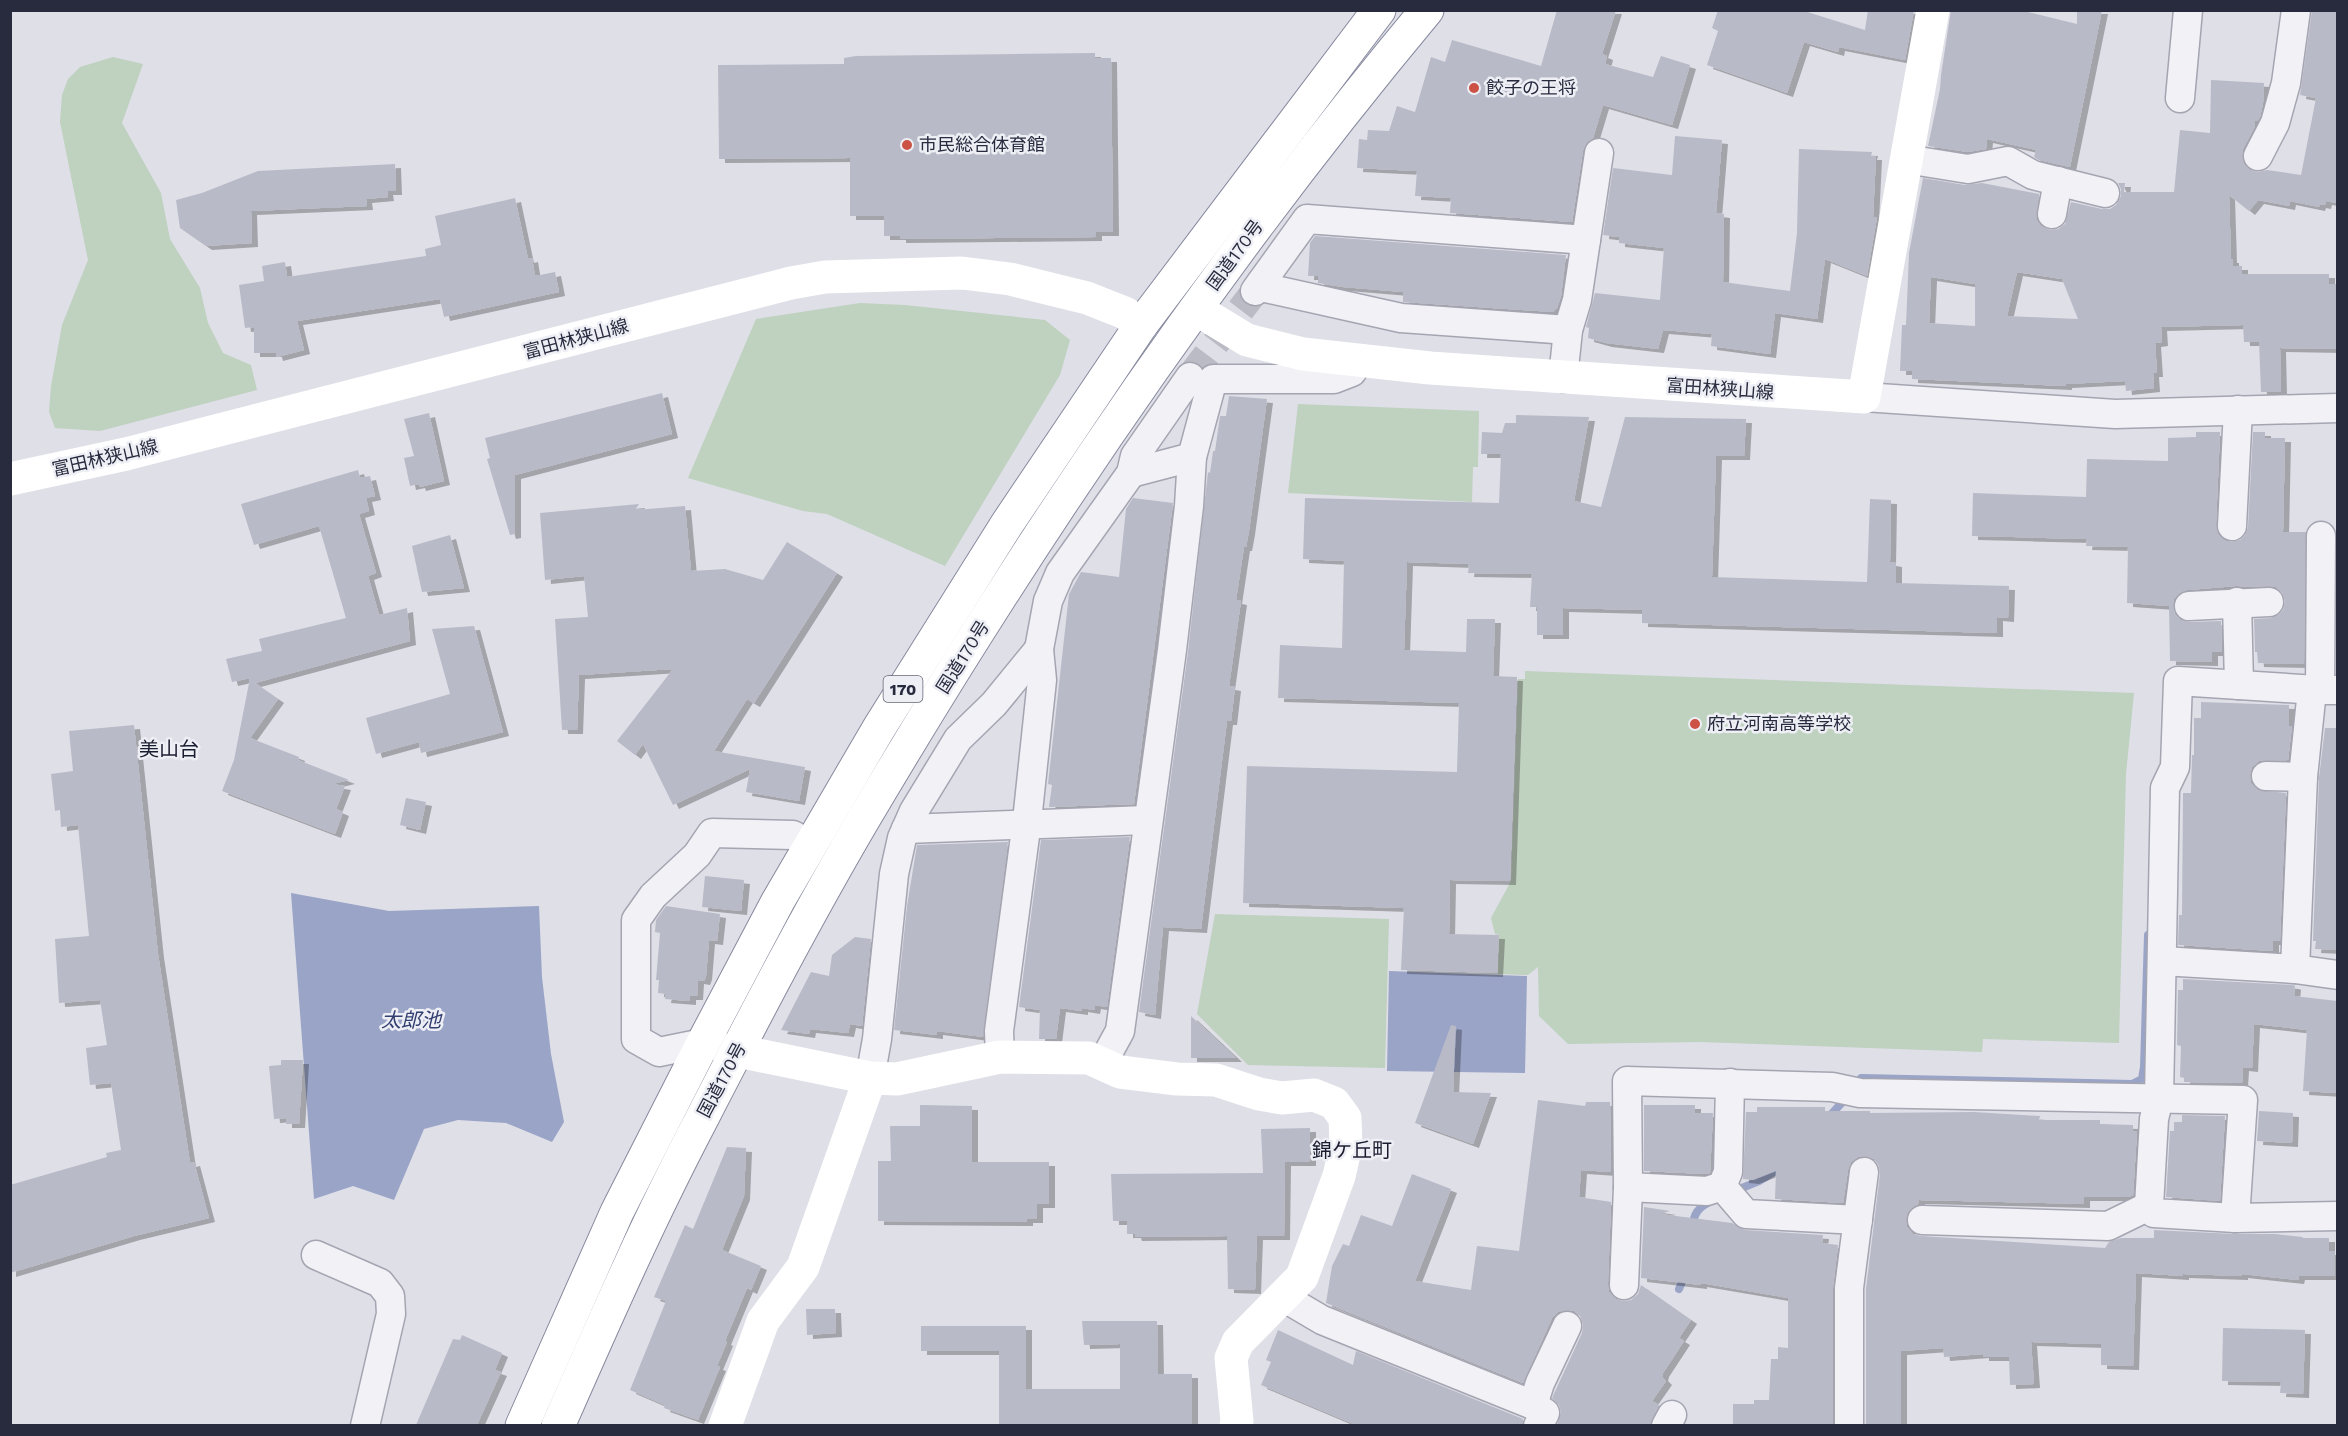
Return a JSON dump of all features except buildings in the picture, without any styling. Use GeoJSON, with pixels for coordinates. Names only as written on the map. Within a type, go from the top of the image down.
{"type":"FeatureCollection","features":[{"type":"Feature","properties":{"kind":"main road","name":"国道170号"},"geometry":{"type":"LineString","coordinates":[[522,1425],[618,1212],[703,1043],[778,901],[930,643],[1141,325],[1379,10]]}},
{"type":"Feature","properties":{"kind":"main road"},"geometry":{"type":"LineString","coordinates":[[1864,397],[1933,10]]}},
{"type":"Feature","properties":{"kind":"main road","name":"国道170号"},"geometry":{"type":"LineString","coordinates":[[558,1425],[698,1125],[862,822],[954,670],[1058,508],[1246,237],[1410,16]]}},
{"type":"Feature","properties":{"kind":"main road","name":"富田林狭山線"},"geometry":{"type":"LineString","coordinates":[[10,479],[126,454],[791,283],[825,277],[962,273],[1010,279],[1105,304],[1125,313],[1141,325]]}},
{"type":"Feature","properties":{"kind":"main road","name":"富田林狭山線"},"geometry":{"type":"LineString","coordinates":[[1196,309],[1247,340],[1303,354],[1430,368],[1864,397]]}},
{"type":"Feature","properties":{"kind":"main road"},"geometry":{"type":"LineString","coordinates":[[738,1050],[870,1078],[897,1079],[1000,1057],[1089,1058],[1119,1072],[1177,1079],[1216,1080],[1259,1094],[1282,1098],[1314,1095],[1334,1103],[1345,1118],[1346,1146],[1339,1176],[1302,1277],[1238,1342],[1231,1358],[1236,1425]]}},
{"type":"Feature","properties":{"kind":"main road"},"geometry":{"type":"LineString","coordinates":[[725,1425],[763,1320],[803,1267],[870,1078]]}},
{"type":"Feature","properties":{"kind":"street"},"geometry":{"type":"LineString","coordinates":[[2180,98],[2188,10]]}},
{"type":"Feature","properties":{"kind":"street"},"geometry":{"type":"LineString","coordinates":[[2258,156],[2276,123],[2286,83],[2296,10]]}},
{"type":"Feature","properties":{"kind":"street"},"geometry":{"type":"LineString","coordinates":[[1563,378],[1568,330],[1577,300],[1599,153]]}},
{"type":"Feature","properties":{"kind":"street"},"geometry":{"type":"LineString","coordinates":[[1906,159],[1968,169],[2008,161],[2033,175],[2105,193]]}},
{"type":"Feature","properties":{"kind":"street"},"geometry":{"type":"LineString","coordinates":[[2052,214],[2058,181]]}},
{"type":"Feature","properties":{"kind":"street"},"geometry":{"type":"LineString","coordinates":[[1568,330],[1401,318],[1258,287],[1307,219],[1586,240]]}},
{"type":"Feature","properties":{"kind":"street"},"geometry":{"type":"LineString","coordinates":[[1102,1064],[1120,1031],[1174,628],[1189,506],[1192,457],[1213,379],[1334,379],[1352,372],[1359,360]]}},
{"type":"Feature","properties":{"kind":"street"},"geometry":{"type":"LineString","coordinates":[[1000,1057],[999,1031],[1027,824],[1042,680],[1039,649],[1048,601],[1060,573],[1131,473],[1136,456],[1190,377]]}},
{"type":"Feature","properties":{"kind":"street"},"geometry":{"type":"LineString","coordinates":[[1864,397],[2115,414],[2337,408]]}},
{"type":"Feature","properties":{"kind":"street"},"geometry":{"type":"LineString","coordinates":[[2232,526],[2238,411]]}},
{"type":"Feature","properties":{"kind":"street"},"geometry":{"type":"LineString","coordinates":[[1131,473],[1192,457]]}},
{"type":"Feature","properties":{"kind":"street"},"geometry":{"type":"LineString","coordinates":[[2295,969],[2303,777],[2323,690],[2321,536]]}},
{"type":"Feature","properties":{"kind":"street"},"geometry":{"type":"LineString","coordinates":[[2237,602],[2239,685]]}},
{"type":"Feature","properties":{"kind":"street"},"geometry":{"type":"LineString","coordinates":[[2189,606],[2269,602]]}},
{"type":"Feature","properties":{"kind":"street"},"geometry":{"type":"LineString","coordinates":[[870,1078],[877,1039],[894,874],[906,829],[914,811],[958,739],[994,704],[1039,649]]}},
{"type":"Feature","properties":{"kind":"street"},"geometry":{"type":"LineString","coordinates":[[2323,690],[2178,681],[2175,767],[2165,788],[2159,1098],[2154,1119],[2149,1206],[2154,1213],[2235,1218],[2337,1216]]}},
{"type":"Feature","properties":{"kind":"street"},"geometry":{"type":"LineString","coordinates":[[2266,776],[2303,777]]}},
{"type":"Feature","properties":{"kind":"street"},"geometry":{"type":"LineString","coordinates":[[906,829],[1147,820]]}},
{"type":"Feature","properties":{"kind":"street"},"geometry":{"type":"LineString","coordinates":[[738,1050],[703,1043],[659,1052],[636,1039],[636,920],[653,896],[697,855],[712,833],[793,835],[811,845]]}},
{"type":"Feature","properties":{"kind":"street"},"geometry":{"type":"LineString","coordinates":[[2162,961],[2295,969],[2337,975]]}},
{"type":"Feature","properties":{"kind":"street"},"geometry":{"type":"LineString","coordinates":[[1624,1285],[1628,1187],[1627,1082],[1832,1087],[1853,1092],[2243,1100],[2235,1218]]}},
{"type":"Feature","properties":{"kind":"street"},"geometry":{"type":"LineString","coordinates":[[1730,1083],[1727,1191],[1746,1214],[1858,1220]]}},
{"type":"Feature","properties":{"kind":"street"},"geometry":{"type":"LineString","coordinates":[[1849,1425],[1848,1314],[1864,1172]]}},
{"type":"Feature","properties":{"kind":"street"},"geometry":{"type":"LineString","coordinates":[[1628,1187],[1727,1191]]}},
{"type":"Feature","properties":{"kind":"street"},"geometry":{"type":"LineString","coordinates":[[1922,1220],[2108,1226],[2149,1206]]}},
{"type":"Feature","properties":{"kind":"street"},"geometry":{"type":"LineString","coordinates":[[316,1255],[380,1283],[390,1296],[391,1314],[365,1425]]}},
{"type":"Feature","properties":{"kind":"street"},"geometry":{"type":"LineString","coordinates":[[1283,1297],[1322,1320],[1535,1415],[1540,1383],[1567,1326]]}},
{"type":"Feature","properties":{"kind":"green space"},"geometry":{"type":"Polygon","coordinates":[[[113,57],[143,64],[122,123],[161,193],[170,239],[200,288],[208,323],[223,353],[251,365],[257,390],[100,431],[55,428],[49,412],[51,386],[62,325],[88,260],[60,122],[62,95],[68,79],[80,67],[113,57]]]}},
{"type":"Feature","properties":{"kind":"green space"},"geometry":{"type":"Polygon","coordinates":[[[860,303],[905,305],[1045,320],[1070,340],[1060,375],[945,566],[827,514],[803,511],[688,478],[756,319],[860,303]]]}},
{"type":"Feature","properties":{"kind":"green space"},"geometry":{"type":"Polygon","coordinates":[[[1298,404],[1479,411],[1478,467],[1473,467],[1472,502],[1288,493],[1298,404]]]}},
{"type":"Feature","properties":{"kind":"green space"},"geometry":{"type":"Polygon","coordinates":[[[1525,671],[2134,693],[2126,774],[2119,1043],[1983,1039],[1982,1052],[1700,1042],[1568,1044],[1539,1016],[1538,967],[1528,975],[1498,974],[1499,935],[1495,934],[1491,918],[1511,881],[1518,679],[1525,679],[1525,671]]]}},
{"type":"Feature","properties":{"kind":"green space"},"geometry":{"type":"Polygon","coordinates":[[[1215,914],[1389,919],[1385,1068],[1248,1065],[1197,1014],[1215,914]]]}},
{"type":"Feature","properties":{"kind":"water","name":"太郎池"},"geometry":{"type":"Polygon","coordinates":[[[291,893],[389,911],[539,906],[542,977],[551,1054],[564,1122],[552,1142],[506,1123],[458,1120],[424,1129],[394,1200],[353,1186],[314,1199],[291,893]]]}},
{"type":"Feature","properties":{"kind":"water"},"geometry":{"type":"Polygon","coordinates":[[[1389,971],[1527,976],[1525,1073],[1387,1071],[1389,971]]]}},
{"type":"Feature","properties":{"kind":"waterway"},"geometry":{"type":"LineString","coordinates":[[1855,1087],[1861,1078],[2132,1084],[2142,1079],[2148,935]]}},
{"type":"Feature","properties":{"kind":"waterway"},"geometry":{"type":"LineString","coordinates":[[1827,1119],[1847,1097]]}},
{"type":"Feature","properties":{"kind":"waterway"},"geometry":{"type":"LineString","coordinates":[[1732,1192],[1759,1181],[1784,1166]]}},
{"type":"Feature","properties":{"kind":"waterway"},"geometry":{"type":"LineString","coordinates":[[1692,1229],[1697,1212],[1712,1201]]}},
{"type":"Feature","properties":{"kind":"waterway"},"geometry":{"type":"LineString","coordinates":[[1679,1289],[1685,1275]]}},
{"type":"Feature","properties":{"kind":"tunnel"},"geometry":{"type":"LineString","coordinates":[[1190,377],[1255,291]]}},
{"type":"Feature","properties":{"kind":"place","name":"餃子の王将"},"geometry":{"type":"Point","coordinates":[1474,88]}},
{"type":"Feature","properties":{"kind":"place","name":"市民総合体育館"},"geometry":{"type":"Point","coordinates":[907,145]}},
{"type":"Feature","properties":{"kind":"place","name":"府立河南高等学校"},"geometry":{"type":"Point","coordinates":[1695,724]}},
{"type":"Feature","properties":{"kind":"district","name":"美山台"},"geometry":{"type":"Point","coordinates":[169,749]}},
{"type":"Feature","properties":{"kind":"district","name":"錦ケ丘町"},"geometry":{"type":"Point","coordinates":[1352,1150]}}]}
